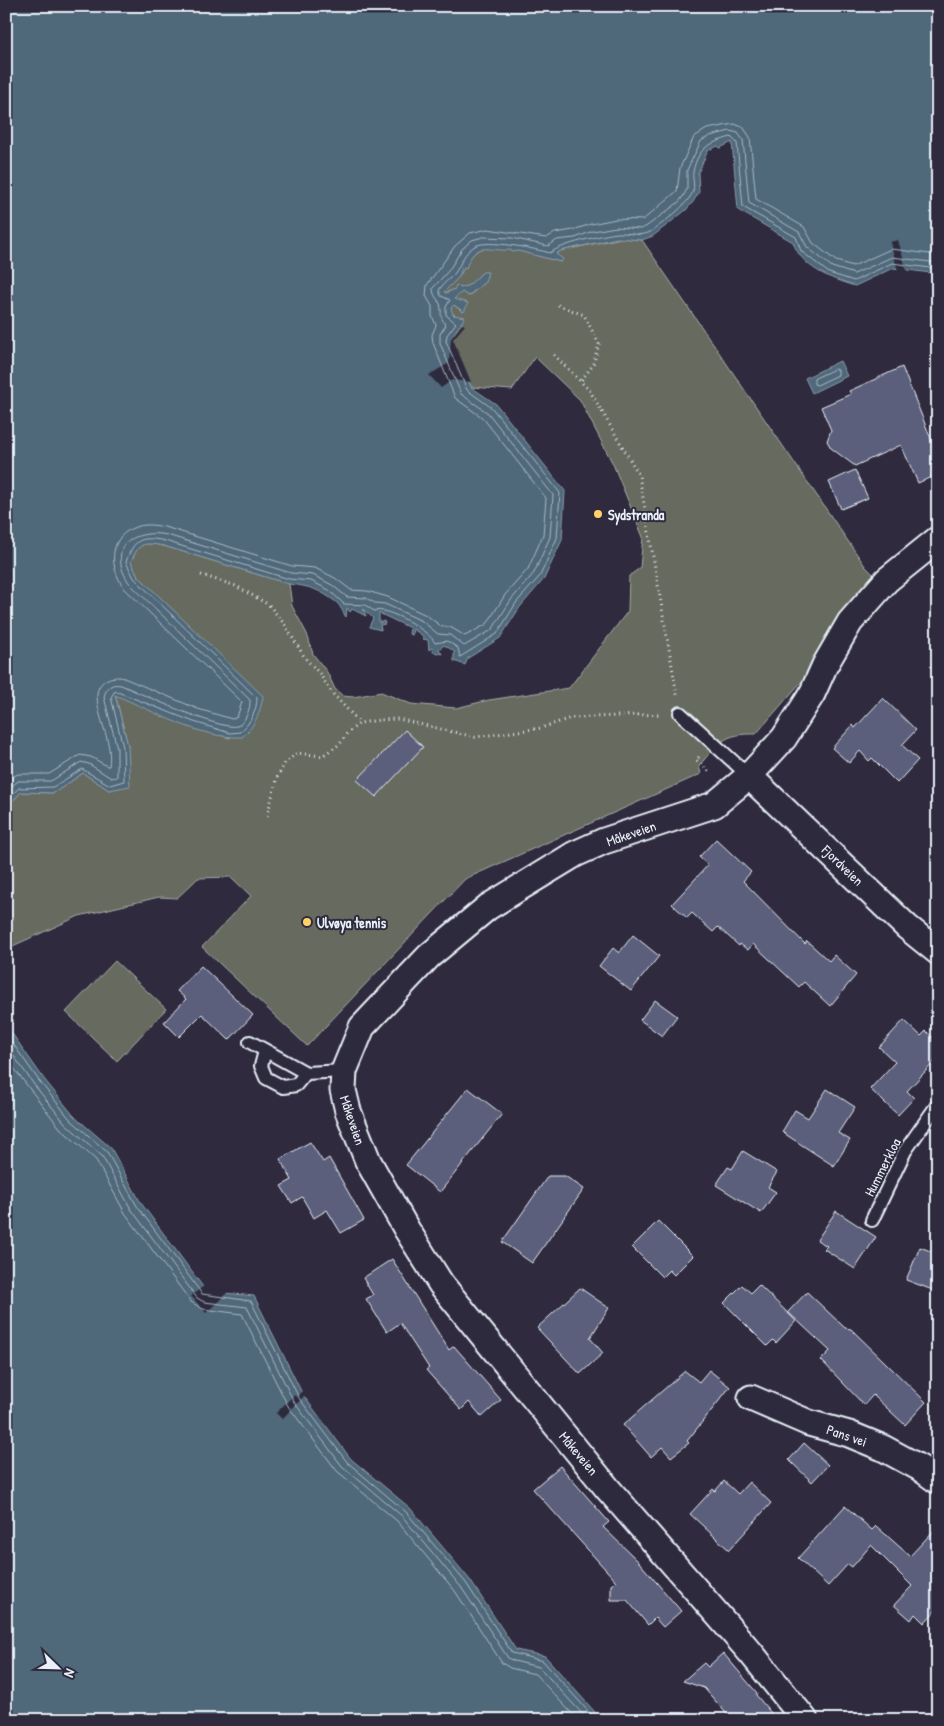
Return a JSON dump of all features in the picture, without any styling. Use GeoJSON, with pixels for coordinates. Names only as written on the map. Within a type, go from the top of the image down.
{"type":"FeatureCollection","features":[{"type":"Feature","properties":{"kind":"street","name":"Måkeveien"},"geometry":{"type":"LineString","coordinates":[[805,1720],[751,1653],[608,1488],[440,1284],[368,1161],[348,1111],[343,1090],[344,1071],[362,1028],[429,956],[488,907],[575,854],[604,842],[714,805],[750,776],[784,738],[812,694],[825,665],[850,622],[887,580],[938,538]]}},
{"type":"Feature","properties":{"kind":"street","name":"Fjordveien"},"geometry":{"type":"LineString","coordinates":[[750,776],[907,927],[938,952]]}},
{"type":"Feature","properties":{"kind":"street","name":"Pans vei"},"geometry":{"type":"LineString","coordinates":[[751,1398],[809,1423],[850,1434],[883,1448],[920,1468],[938,1481]]}},
{"type":"Feature","properties":{"kind":"lane"},"geometry":{"type":"LineString","coordinates":[[680,713],[750,776]]}},
{"type":"Feature","properties":{"kind":"lane"},"geometry":{"type":"LineString","coordinates":[[250,1042],[306,1073],[344,1071]]}},
{"type":"Feature","properties":{"kind":"lane"},"geometry":{"type":"LineString","coordinates":[[266,1051],[262,1066],[266,1078],[283,1087],[296,1085],[306,1073]]}},
{"type":"Feature","properties":{"kind":"lane","name":"Hummerkloa"},"geometry":{"type":"LineString","coordinates":[[872,1220],[905,1151],[938,1104]]}},
{"type":"Feature","properties":{"kind":"path"},"geometry":{"type":"LineString","coordinates":[[558,305],[584,315],[599,344],[593,365],[580,382]]}},
{"type":"Feature","properties":{"kind":"path"},"geometry":{"type":"LineString","coordinates":[[267,816],[277,778],[284,763],[297,752],[316,756],[328,753],[340,744],[347,733],[360,723],[398,719],[475,737],[541,728],[571,718],[680,713],[640,475],[590,391],[554,355]]}},
{"type":"Feature","properties":{"kind":"path"},"geometry":{"type":"LineString","coordinates":[[202,575],[236,586],[269,605],[285,625],[305,658],[319,673],[332,693],[360,723]]}},
{"type":"Feature","properties":{"kind":"green space"},"geometry":{"type":"Polygon","coordinates":[[[621,238],[642,240],[865,566],[877,578],[808,674],[756,734],[736,735],[723,741],[711,751],[699,766],[701,774],[465,879],[307,1046],[202,947],[251,896],[231,877],[198,878],[177,898],[159,897],[79,916],[6,949],[6,808],[21,792],[54,793],[83,773],[109,790],[128,746],[115,694],[192,727],[230,738],[201,638],[138,576],[131,562],[139,547],[143,545],[164,546],[289,584],[292,606],[307,634],[313,654],[327,672],[335,689],[343,696],[353,697],[381,692],[411,704],[456,708],[489,700],[569,688],[628,611],[629,576],[640,568],[643,537],[613,464],[580,400],[535,357],[512,390],[471,387],[451,338],[462,324],[460,318],[450,312],[454,305],[463,312],[453,299],[462,292],[469,296],[485,282],[487,275],[483,272],[469,285],[461,288],[456,286],[455,289],[444,292],[459,277],[469,258],[478,250],[486,247],[512,249],[561,262],[556,254],[560,251],[621,238]]]}},
{"type":"Feature","properties":{"kind":"green space"},"geometry":{"type":"Polygon","coordinates":[[[115,961],[166,1009],[117,1061],[66,1012],[115,961]]]}},
{"type":"Feature","properties":{"kind":"water"},"geometry":{"type":"Polygon","coordinates":[[[6,6],[938,6],[938,274],[893,268],[855,286],[836,280],[818,271],[803,258],[793,242],[738,210],[732,142],[720,148],[718,146],[708,150],[698,173],[699,192],[693,202],[686,210],[653,236],[642,240],[617,238],[560,251],[556,254],[563,259],[561,262],[518,251],[479,250],[474,253],[466,268],[462,267],[459,277],[444,292],[455,289],[456,285],[461,288],[469,285],[483,272],[488,272],[485,282],[468,296],[462,292],[454,299],[468,303],[464,312],[454,305],[451,308],[453,315],[465,317],[451,338],[471,387],[496,404],[565,491],[562,540],[544,579],[520,607],[500,638],[468,658],[465,665],[454,661],[454,651],[444,645],[439,649],[442,654],[433,652],[432,648],[429,650],[428,640],[423,639],[423,636],[413,629],[412,635],[409,634],[410,628],[379,613],[379,623],[384,621],[385,624],[380,625],[381,630],[369,627],[373,618],[363,609],[366,616],[352,609],[350,612],[347,608],[346,617],[336,602],[314,589],[289,584],[164,546],[143,545],[139,547],[131,562],[138,576],[263,696],[256,719],[242,737],[210,734],[177,723],[115,695],[128,746],[130,786],[109,790],[83,773],[54,793],[21,792],[6,808],[6,6]]]}},
{"type":"Feature","properties":{"kind":"water"},"geometry":{"type":"Polygon","coordinates":[[[840,361],[847,376],[812,393],[805,378],[840,361]]]}},
{"type":"Feature","properties":{"kind":"water"},"geometry":{"type":"Polygon","coordinates":[[[6,1025],[44,1079],[74,1116],[111,1148],[141,1203],[206,1291],[254,1296],[303,1395],[351,1459],[410,1508],[470,1580],[516,1650],[545,1656],[602,1720],[6,1720],[6,1025]]]}},
{"type":"Feature","properties":{"kind":"pier"},"geometry":{"type":"Polygon","coordinates":[[[898,240],[907,272],[898,271],[890,242],[898,240]]]}},
{"type":"Feature","properties":{"kind":"pier"},"geometry":{"type":"Polygon","coordinates":[[[462,324],[465,325],[453,339],[471,382],[452,380],[441,388],[429,375],[449,363],[451,338],[462,324]]]}},
{"type":"Feature","properties":{"kind":"pier"},"geometry":{"type":"Polygon","coordinates":[[[205,1285],[207,1288],[229,1291],[206,1313],[191,1296],[205,1285]]]}},
{"type":"Feature","properties":{"kind":"pier"},"geometry":{"type":"Polygon","coordinates":[[[303,1390],[306,1394],[282,1419],[276,1413],[294,1395],[296,1397],[303,1390]]]}},
{"type":"Feature","properties":{"kind":"building"},"geometry":{"type":"Polygon","coordinates":[[[902,367],[938,456],[938,474],[918,483],[901,445],[855,466],[831,448],[827,441],[831,430],[821,407],[851,394],[849,391],[902,367]]]}},
{"type":"Feature","properties":{"kind":"building"},"geometry":{"type":"Polygon","coordinates":[[[855,470],[868,498],[841,509],[829,482],[855,470]]]}},
{"type":"Feature","properties":{"kind":"building"},"geometry":{"type":"Polygon","coordinates":[[[883,698],[916,730],[902,745],[918,760],[897,783],[872,758],[869,761],[860,751],[849,763],[832,748],[853,725],[855,728],[883,698]]]}},
{"type":"Feature","properties":{"kind":"building"},"geometry":{"type":"Polygon","coordinates":[[[405,730],[423,747],[376,797],[357,780],[405,730]]]}},
{"type":"Feature","properties":{"kind":"building"},"geometry":{"type":"Polygon","coordinates":[[[716,839],[751,872],[743,881],[805,944],[807,941],[829,961],[834,955],[856,975],[830,1006],[804,982],[799,987],[753,944],[748,950],[740,944],[739,946],[718,927],[713,932],[692,913],[687,918],[672,904],[708,865],[699,857],[716,839]]]}},
{"type":"Feature","properties":{"kind":"building"},"geometry":{"type":"Polygon","coordinates":[[[633,935],[659,956],[631,991],[599,966],[613,948],[619,953],[633,935]]]}},
{"type":"Feature","properties":{"kind":"building"},"geometry":{"type":"Polygon","coordinates":[[[201,966],[253,1015],[229,1040],[202,1014],[179,1037],[164,1022],[186,999],[177,991],[201,966]]]}},
{"type":"Feature","properties":{"kind":"building"},"geometry":{"type":"Polygon","coordinates":[[[655,1000],[677,1016],[662,1036],[640,1020],[655,1000]]]}},
{"type":"Feature","properties":{"kind":"building"},"geometry":{"type":"Polygon","coordinates":[[[904,1020],[921,1036],[926,1031],[938,1042],[938,1058],[907,1091],[914,1098],[898,1115],[870,1089],[895,1062],[879,1047],[904,1020]]]}},
{"type":"Feature","properties":{"kind":"building"},"geometry":{"type":"Polygon","coordinates":[[[468,1088],[502,1114],[440,1192],[406,1165],[468,1088]]]}},
{"type":"Feature","properties":{"kind":"building"},"geometry":{"type":"Polygon","coordinates":[[[827,1089],[855,1107],[838,1133],[850,1140],[834,1166],[782,1132],[795,1110],[808,1118],[827,1089]]]}},
{"type":"Feature","properties":{"kind":"building"},"geometry":{"type":"Polygon","coordinates":[[[310,1142],[323,1162],[329,1158],[364,1220],[341,1233],[327,1210],[314,1218],[302,1197],[292,1203],[281,1186],[292,1180],[280,1159],[310,1142]]]}},
{"type":"Feature","properties":{"kind":"building"},"geometry":{"type":"Polygon","coordinates":[[[743,1151],[777,1172],[768,1187],[776,1192],[761,1213],[716,1185],[728,1167],[732,1169],[743,1151]]]}},
{"type":"Feature","properties":{"kind":"building"},"geometry":{"type":"Polygon","coordinates":[[[548,1176],[565,1176],[584,1189],[532,1263],[502,1242],[548,1176]]]}},
{"type":"Feature","properties":{"kind":"building"},"geometry":{"type":"Polygon","coordinates":[[[836,1211],[876,1237],[855,1269],[824,1249],[827,1246],[817,1240],[836,1211]]]}},
{"type":"Feature","properties":{"kind":"building"},"geometry":{"type":"Polygon","coordinates":[[[658,1221],[693,1256],[674,1275],[669,1270],[662,1277],[632,1247],[658,1221]]]}},
{"type":"Feature","properties":{"kind":"building"},"geometry":{"type":"Polygon","coordinates":[[[920,1247],[938,1254],[938,1292],[906,1280],[920,1247]]]}},
{"type":"Feature","properties":{"kind":"building"},"geometry":{"type":"Polygon","coordinates":[[[392,1259],[449,1350],[454,1346],[501,1400],[482,1417],[469,1402],[461,1410],[426,1370],[429,1368],[400,1323],[387,1332],[366,1299],[373,1295],[363,1278],[392,1259]]]}},
{"type":"Feature","properties":{"kind":"building"},"geometry":{"type":"Polygon","coordinates":[[[742,1285],[751,1293],[759,1285],[796,1321],[776,1343],[773,1340],[767,1346],[724,1303],[742,1285]]]}},
{"type":"Feature","properties":{"kind":"building"},"geometry":{"type":"Polygon","coordinates":[[[580,1288],[609,1308],[590,1338],[603,1353],[580,1374],[537,1328],[580,1288]]]}},
{"type":"Feature","properties":{"kind":"building"},"geometry":{"type":"Polygon","coordinates":[[[807,1292],[845,1328],[851,1329],[926,1402],[905,1425],[873,1395],[864,1405],[821,1360],[830,1351],[788,1312],[807,1292]]]}},
{"type":"Feature","properties":{"kind":"building"},"geometry":{"type":"Polygon","coordinates":[[[709,1370],[730,1387],[687,1441],[689,1443],[671,1457],[662,1447],[651,1457],[623,1425],[685,1371],[699,1382],[709,1370]]]}},
{"type":"Feature","properties":{"kind":"building"},"geometry":{"type":"Polygon","coordinates":[[[804,1443],[828,1465],[812,1482],[789,1460],[804,1443]]]}},
{"type":"Feature","properties":{"kind":"building"},"geometry":{"type":"Polygon","coordinates":[[[560,1466],[609,1522],[603,1527],[638,1561],[681,1611],[663,1627],[655,1618],[648,1625],[627,1600],[611,1600],[611,1585],[616,1581],[533,1489],[560,1466]]]}},
{"type":"Feature","properties":{"kind":"building"},"geometry":{"type":"Polygon","coordinates":[[[724,1481],[738,1494],[749,1482],[771,1503],[729,1550],[690,1514],[713,1489],[715,1491],[724,1481]]]}},
{"type":"Feature","properties":{"kind":"building"},"geometry":{"type":"Polygon","coordinates":[[[845,1506],[872,1530],[876,1526],[910,1556],[938,1526],[938,1608],[924,1623],[915,1614],[911,1620],[894,1605],[912,1586],[871,1545],[852,1567],[848,1564],[828,1586],[798,1558],[845,1506]]]}},
{"type":"Feature","properties":{"kind":"building"},"geometry":{"type":"Polygon","coordinates":[[[723,1653],[777,1720],[732,1720],[704,1688],[683,1681],[704,1663],[708,1667],[723,1653]]]}},
{"type":"Feature","properties":{"kind":"place","name":"Sydstranda"},"geometry":{"type":"Point","coordinates":[598,514]}},
{"type":"Feature","properties":{"kind":"place","name":"Ulvøya tennis"},"geometry":{"type":"Point","coordinates":[307,922]}}]}
